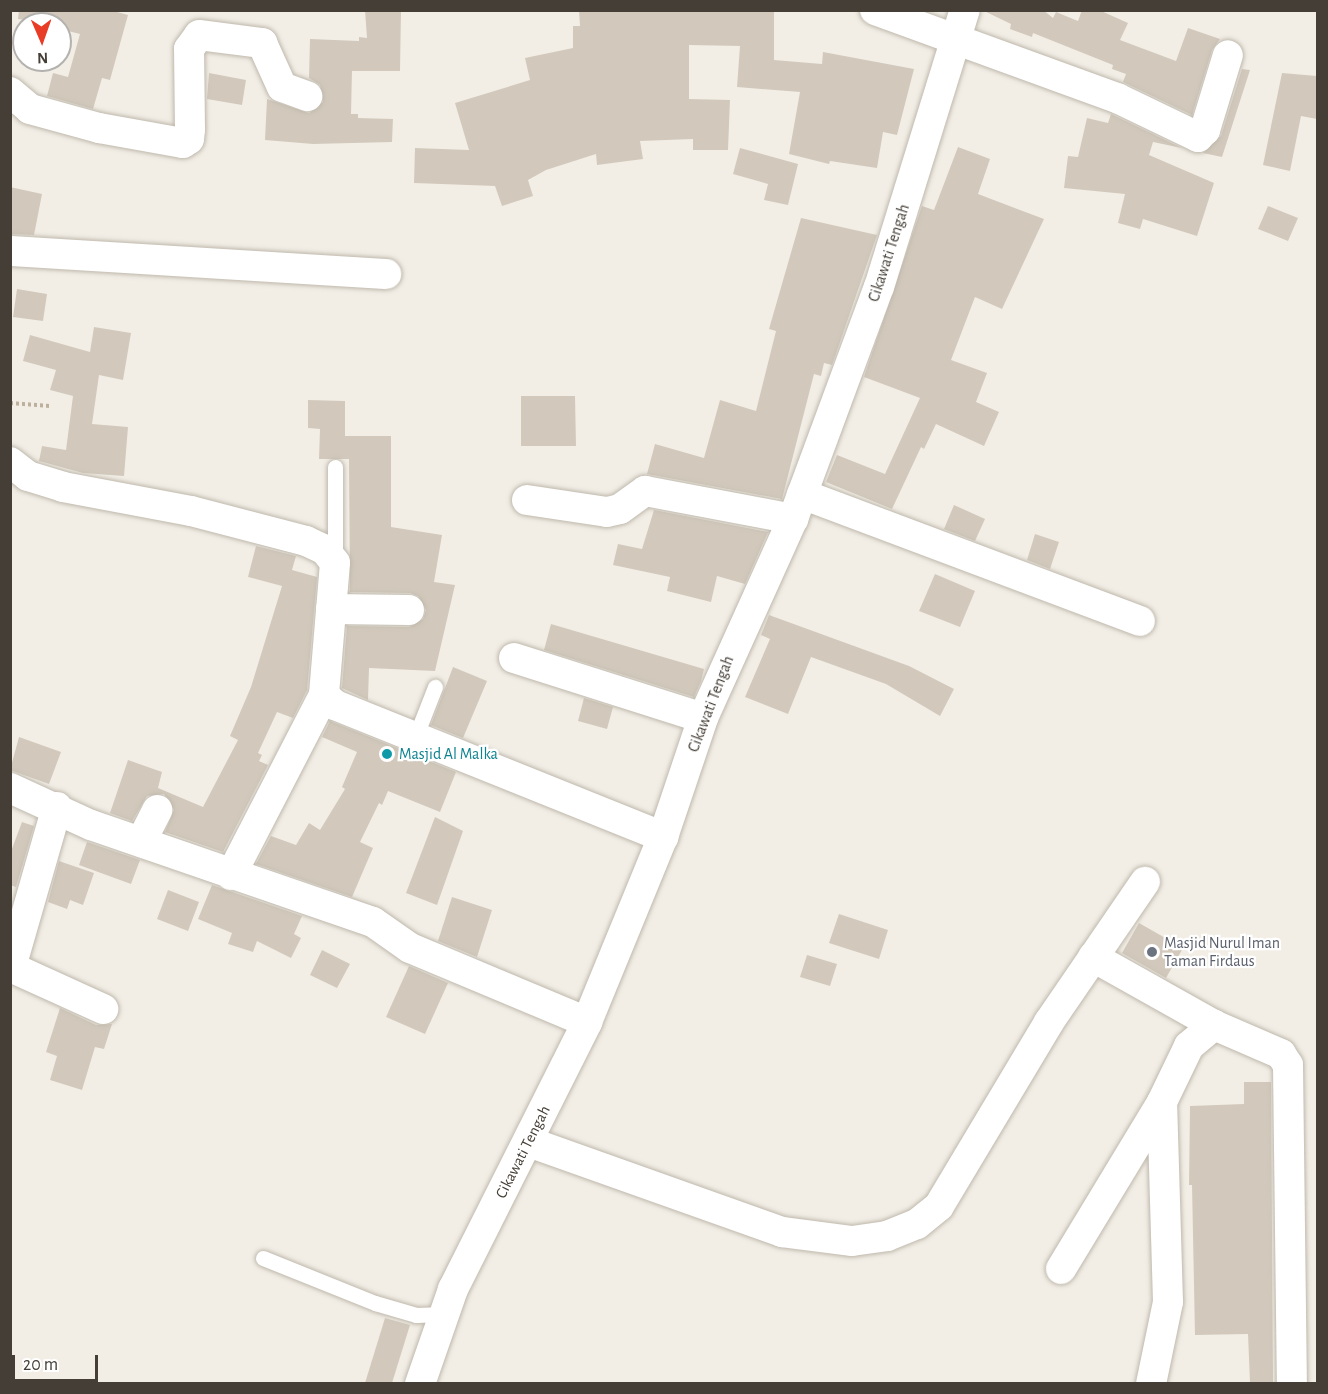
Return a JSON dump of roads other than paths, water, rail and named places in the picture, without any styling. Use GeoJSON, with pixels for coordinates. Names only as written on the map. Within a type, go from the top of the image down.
{"type":"FeatureCollection","features":[{"type":"Feature","properties":{"kind":"street"},"geometry":{"type":"LineString","coordinates":[[875,10],[959,23],[1071,84],[1117,98],[1198,137],[1205,130],[1228,55]]}},
{"type":"Feature","properties":{"kind":"street","name":"Cikawati Tengah"},"geometry":{"type":"LineString","coordinates":[[420,1383],[453,1289],[529,1142],[587,1022],[663,837],[703,718],[798,506],[879,287],[959,23]]}},
{"type":"Feature","properties":{"kind":"street"},"geometry":{"type":"LineString","coordinates":[[10,92],[30,109],[99,128],[183,142],[189,139],[190,129],[189,50],[199,35],[262,43],[282,87],[307,96]]}},
{"type":"Feature","properties":{"kind":"street"},"geometry":{"type":"LineString","coordinates":[[10,251],[386,274]]}},
{"type":"Feature","properties":{"kind":"street"},"geometry":{"type":"LineString","coordinates":[[10,462],[28,476],[63,487],[191,511],[306,541],[325,550],[335,563],[324,695],[231,875]]}},
{"type":"Feature","properties":{"kind":"street"},"geometry":{"type":"LineString","coordinates":[[527,501],[607,512],[620,509],[645,491],[798,506],[1140,621]]}},
{"type":"Feature","properties":{"kind":"street"},"geometry":{"type":"LineString","coordinates":[[331,609],[409,610]]}},
{"type":"Feature","properties":{"kind":"street"},"geometry":{"type":"LineString","coordinates":[[514,658],[703,718]]}},
{"type":"Feature","properties":{"kind":"street"},"geometry":{"type":"LineString","coordinates":[[324,695],[334,705],[663,837]]}},
{"type":"Feature","properties":{"kind":"street"},"geometry":{"type":"LineString","coordinates":[[10,788],[57,807],[91,825],[373,922],[410,948],[587,1022]]}},
{"type":"Feature","properties":{"kind":"street"},"geometry":{"type":"LineString","coordinates":[[57,807],[12,964],[15,969],[103,1009]]}},
{"type":"Feature","properties":{"kind":"street"},"geometry":{"type":"LineString","coordinates":[[141,842],[157,810]]}},
{"type":"Feature","properties":{"kind":"street"},"geometry":{"type":"LineString","coordinates":[[529,1142],[782,1232],[852,1241],[887,1236],[917,1224],[939,1206],[1049,1022],[1145,882]]}},
{"type":"Feature","properties":{"kind":"street"},"geometry":{"type":"LineString","coordinates":[[1093,957],[1214,1025],[1275,1050],[1288,1065],[1292,1383]]}},
{"type":"Feature","properties":{"kind":"street"},"geometry":{"type":"LineString","coordinates":[[1061,1269],[1162,1101],[1189,1046],[1214,1025]]}},
{"type":"Feature","properties":{"kind":"street"},"geometry":{"type":"LineString","coordinates":[[1151,1383],[1168,1302],[1162,1101]]}},
{"type":"Feature","properties":{"kind":"lane"},"geometry":{"type":"LineString","coordinates":[[335,467],[335,563]]}},
{"type":"Feature","properties":{"kind":"lane"},"geometry":{"type":"LineString","coordinates":[[415,738],[435,687]]}},
{"type":"Feature","properties":{"kind":"lane"},"geometry":{"type":"LineString","coordinates":[[263,1258],[375,1302],[416,1315],[444,1314]]}},
{"type":"Feature","properties":{"kind":"place","name":"Masjid Al Malka"},"geometry":{"type":"Point","coordinates":[387,754]}},
{"type":"Feature","properties":{"kind":"place","name":"Masjid Nurul Iman Taman Firdaus"},"geometry":{"type":"Point","coordinates":[1152,952]}}]}
